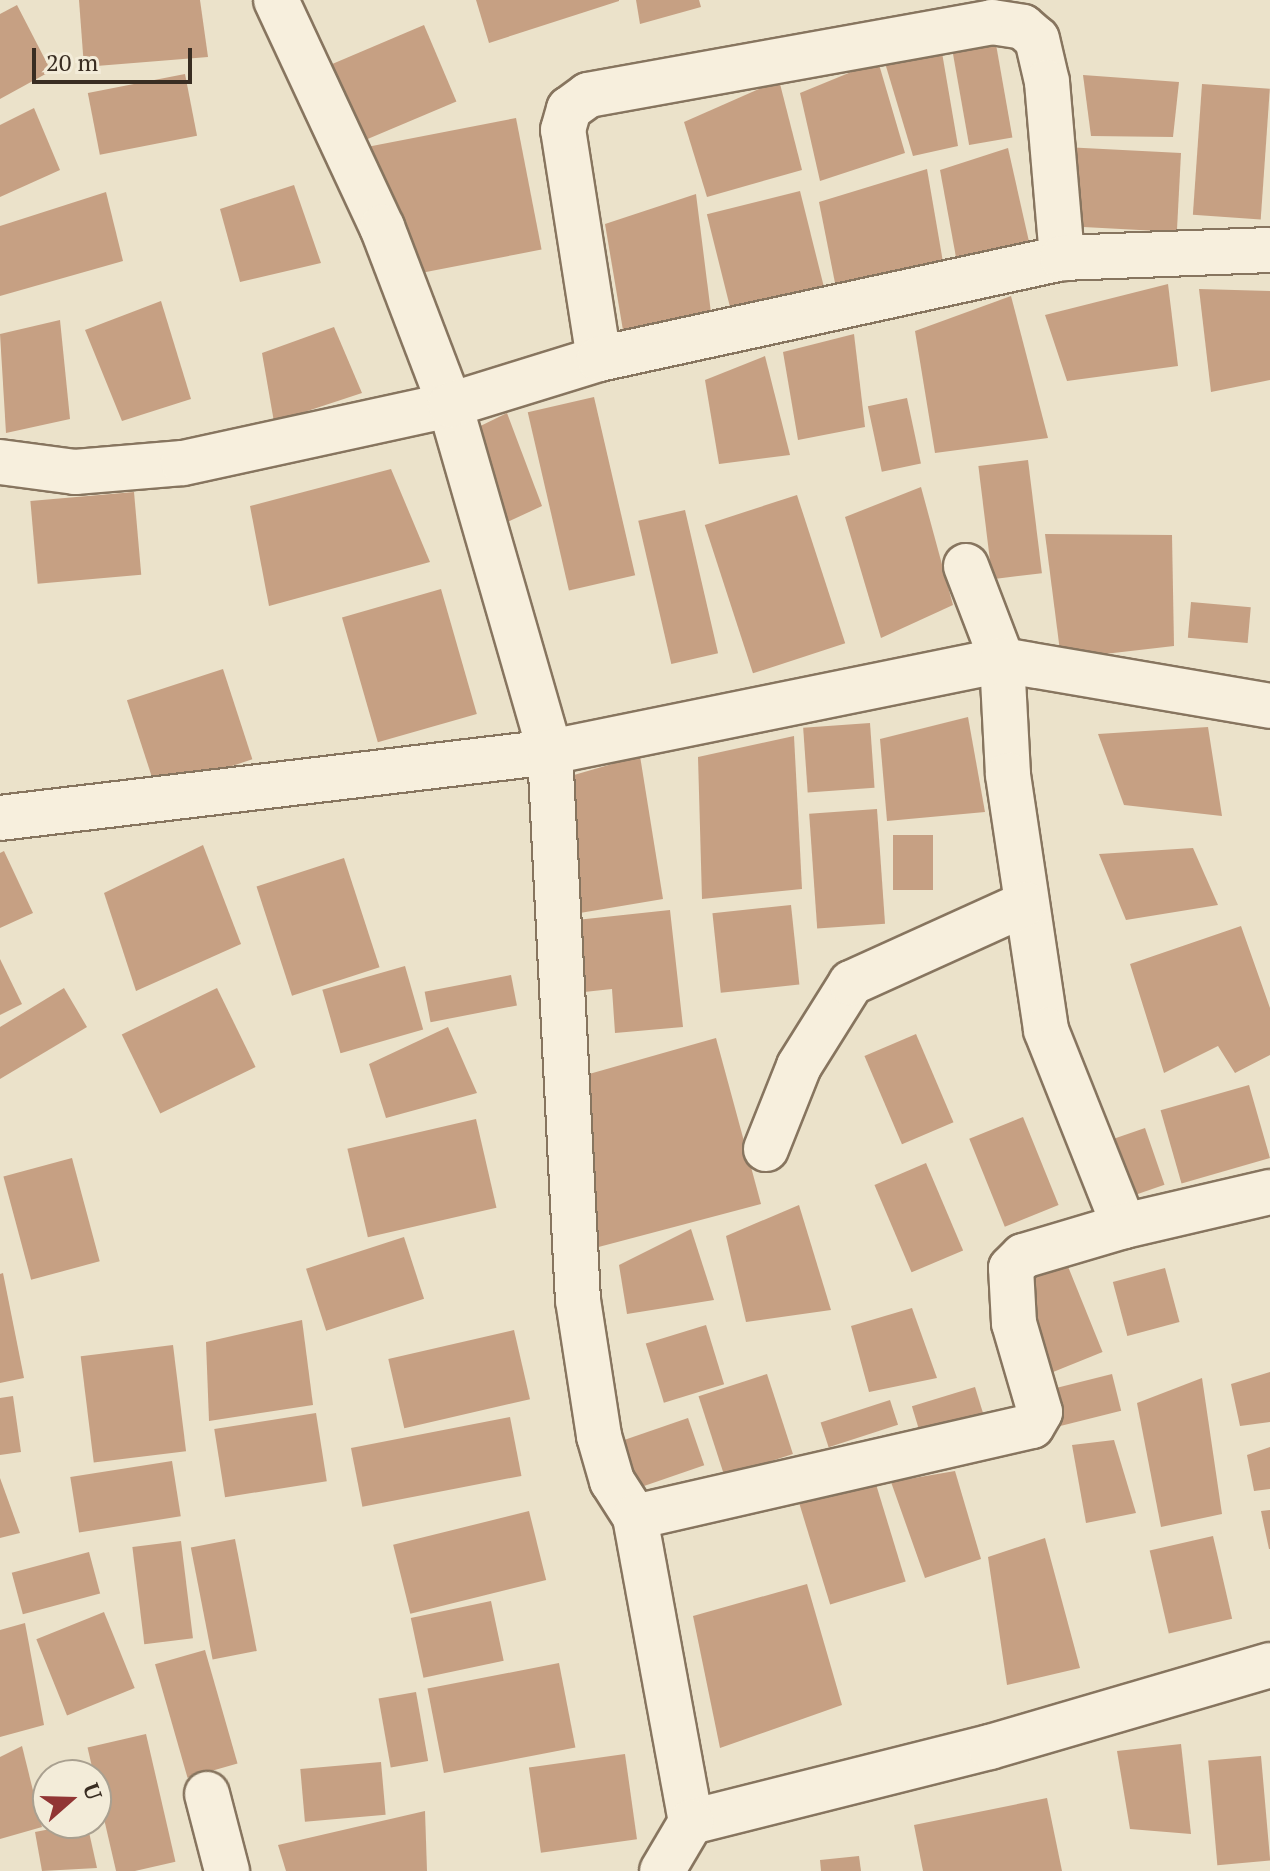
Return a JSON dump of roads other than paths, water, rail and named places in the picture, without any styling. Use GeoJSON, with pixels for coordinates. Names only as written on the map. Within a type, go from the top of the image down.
{"type":"FeatureCollection","features":[{"type":"Feature","properties":{"kind":"street"},"geometry":{"type":"LineString","coordinates":[[276,0],[382,227],[450,405],[550,752],[578,1300],[599,1436],[612,1481],[635,1517],[691,1822],[662,1871]]}},
{"type":"Feature","properties":{"kind":"street"},"geometry":{"type":"LineString","coordinates":[[599,359],[563,130],[569,109],[588,95],[992,22],[1023,27],[1037,39],[1047,82],[1062,258]]}},
{"type":"Feature","properties":{"kind":"street"},"geometry":{"type":"LineString","coordinates":[[0,462],[122,472],[450,405],[599,359],[1062,258],[1270,250]]}},
{"type":"Feature","properties":{"kind":"street"},"geometry":{"type":"LineString","coordinates":[[966,566],[1002,660],[1025,904],[1046,1030],[1124,1226]]}},
{"type":"Feature","properties":{"kind":"street"},"geometry":{"type":"LineString","coordinates":[[0,818],[550,752],[1002,660],[1270,706]]}},
{"type":"Feature","properties":{"kind":"street"},"geometry":{"type":"LineString","coordinates":[[766,1149],[799,1066],[851,983],[1025,904]]}},
{"type":"Feature","properties":{"kind":"street"},"geometry":{"type":"LineString","coordinates":[[635,1517],[1032,1426],[1040,1412],[1014,1323],[1011,1268],[1023,1256],[1124,1226],[1270,1192]]}},
{"type":"Feature","properties":{"kind":"street"},"geometry":{"type":"LineString","coordinates":[[691,1822],[990,1747],[1270,1665]]}},
{"type":"Feature","properties":{"kind":"street"},"geometry":{"type":"LineString","coordinates":[[207,1794],[227,1871]]}}]}
